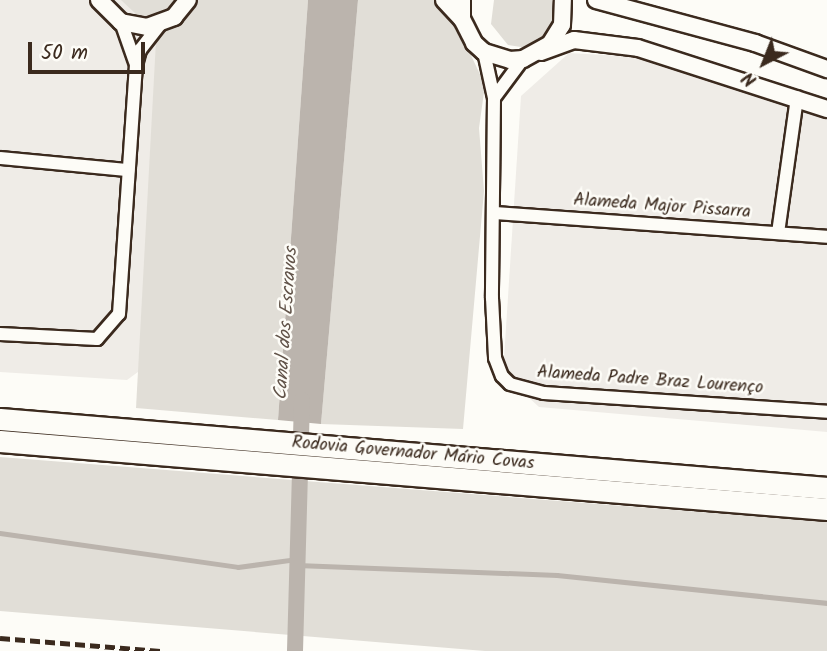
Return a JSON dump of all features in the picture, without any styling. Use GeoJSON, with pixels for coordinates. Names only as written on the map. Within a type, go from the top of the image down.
{"type":"FeatureCollection","features":[{"type":"Feature","properties":{"kind":"main road","name":"Rodovia Governador Mário Covas"},"geometry":{"type":"LineString","coordinates":[[0,419],[255,451],[365,470],[827,509]]}},
{"type":"Feature","properties":{"kind":"main road","name":"Rodovia Governador Mário Covas"},"geometry":{"type":"LineString","coordinates":[[0,441],[255,451],[365,449],[827,488]]}},
{"type":"Feature","properties":{"kind":"street"},"geometry":{"type":"LineString","coordinates":[[85,0],[102,5],[121,22],[136,65]]}},
{"type":"Feature","properties":{"kind":"street"},"geometry":{"type":"LineString","coordinates":[[0,334],[71,340],[97,339],[110,330],[119,314],[125,278],[128,170],[136,65],[141,50],[160,24],[174,17],[187,0]]}},
{"type":"Feature","properties":{"kind":"street"},"geometry":{"type":"LineString","coordinates":[[444,0],[462,19],[484,52],[523,59],[574,40],[610,43],[678,58],[827,109]]}},
{"type":"Feature","properties":{"kind":"street"},"geometry":{"type":"LineString","coordinates":[[462,0],[462,19]]}},
{"type":"Feature","properties":{"kind":"street"},"geometry":{"type":"LineString","coordinates":[[541,52],[562,25],[563,0]]}},
{"type":"Feature","properties":{"kind":"street"},"geometry":{"type":"LineString","coordinates":[[596,0],[755,43],[827,69]]}},
{"type":"Feature","properties":{"kind":"street"},"geometry":{"type":"LineString","coordinates":[[121,22],[160,24]]}},
{"type":"Feature","properties":{"kind":"street","name":"Alameda Padre Braz Lourenço"},"geometry":{"type":"LineString","coordinates":[[484,52],[495,98],[495,358],[510,384],[544,393],[827,412]]}},
{"type":"Feature","properties":{"kind":"street"},"geometry":{"type":"LineString","coordinates":[[495,98],[523,59]]}},
{"type":"Feature","properties":{"kind":"street"},"geometry":{"type":"LineString","coordinates":[[778,233],[797,97]]}},
{"type":"Feature","properties":{"kind":"street"},"geometry":{"type":"LineString","coordinates":[[0,158],[128,170]]}},
{"type":"Feature","properties":{"kind":"street","name":"Alameda Major Pissarra"},"geometry":{"type":"LineString","coordinates":[[494,213],[827,237]]}},
{"type":"Feature","properties":{"kind":"shaded area"},"geometry":{"type":"Polygon","coordinates":[[[0,0],[180,0],[157,358],[127,380],[0,372],[0,0]]]}},
{"type":"Feature","properties":{"kind":"shaded area"},"geometry":{"type":"Polygon","coordinates":[[[121,0],[183,0],[177,9],[151,19],[137,15],[121,0]]]}},
{"type":"Feature","properties":{"kind":"shaded area"},"geometry":{"type":"Polygon","coordinates":[[[196,0],[308,0],[278,420],[136,408],[156,41],[196,0]]]}},
{"type":"Feature","properties":{"kind":"shaded area"},"geometry":{"type":"Polygon","coordinates":[[[358,0],[445,0],[485,85],[479,128],[484,191],[463,429],[321,424],[358,0]]]}},
{"type":"Feature","properties":{"kind":"shaded area"},"geometry":{"type":"Polygon","coordinates":[[[494,0],[557,0],[556,33],[534,49],[508,45],[491,24],[494,0]]]}},
{"type":"Feature","properties":{"kind":"shaded area"},"geometry":{"type":"Polygon","coordinates":[[[569,53],[639,57],[827,118],[827,432],[539,407],[503,374],[521,96],[569,53]]]}},
{"type":"Feature","properties":{"kind":"shaded area"},"geometry":{"type":"Polygon","coordinates":[[[0,457],[827,522],[827,651],[485,651],[0,611],[0,457]]]}},
{"type":"Feature","properties":{"kind":"water"},"geometry":{"type":"Polygon","coordinates":[[[308,0],[358,0],[321,424],[278,420],[308,0]]]}},
{"type":"Feature","properties":{"kind":"waterway","name":"Canal dos Escravos"},"geometry":{"type":"LineString","coordinates":[[295,651],[302,400]]}},
{"type":"Feature","properties":{"kind":"waterway"},"geometry":{"type":"LineString","coordinates":[[0,533],[238,567],[297,559]]}},
{"type":"Feature","properties":{"kind":"waterway"},"geometry":{"type":"LineString","coordinates":[[297,565],[557,575],[827,603]]}},
{"type":"Feature","properties":{"kind":"railway"},"geometry":{"type":"LineString","coordinates":[[0,638],[163,651]]}}]}
